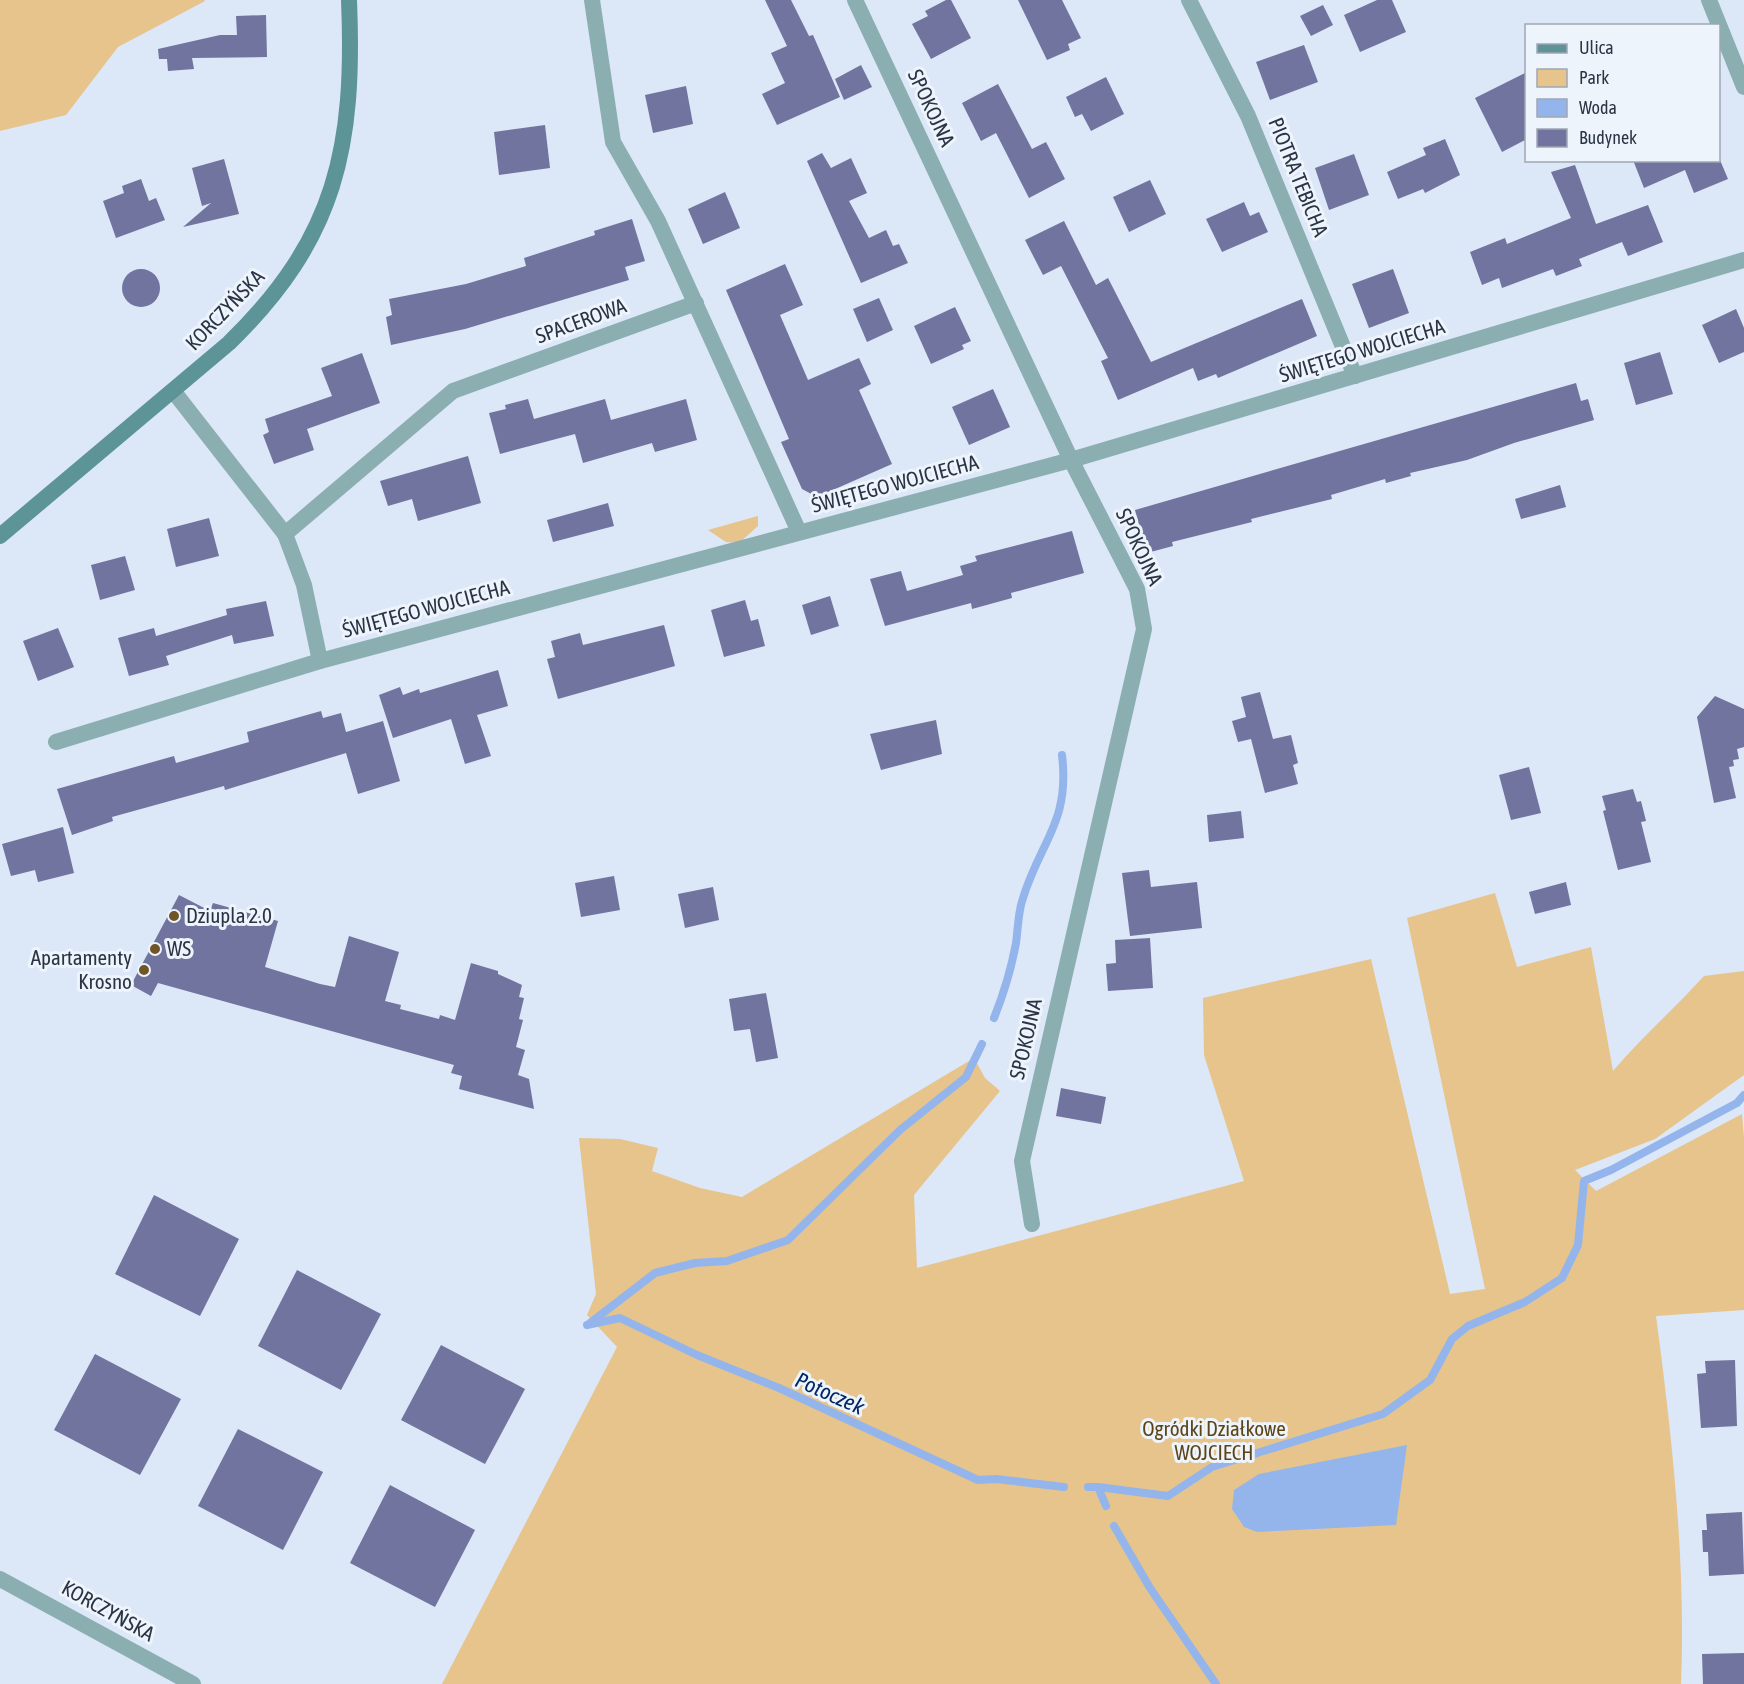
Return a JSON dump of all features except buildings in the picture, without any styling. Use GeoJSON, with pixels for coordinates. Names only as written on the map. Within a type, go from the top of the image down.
{"type":"FeatureCollection","features":[{"type":"Feature","properties":{"kind":"main road","name":"KORCZYŃSKA"},"geometry":{"type":"LineString","coordinates":[[0,536],[174,392],[263,309],[295,265],[323,212],[341,159],[348,122],[351,52],[349,0]]}},
{"type":"Feature","properties":{"kind":"street"},"geometry":{"type":"LineString","coordinates":[[592,0],[613,142],[658,221],[799,532]]}},
{"type":"Feature","properties":{"kind":"street","name":"SPOKOJNA"},"geometry":{"type":"LineString","coordinates":[[855,0],[1071,460],[1137,589],[1144,629],[1022,1161],[1032,1224]]}},
{"type":"Feature","properties":{"kind":"street","name":"PIOTRA TEBICHA"},"geometry":{"type":"LineString","coordinates":[[1189,0],[1248,116],[1355,376]]}},
{"type":"Feature","properties":{"kind":"street"},"geometry":{"type":"LineString","coordinates":[[1709,0],[1719,24]]}},
{"type":"Feature","properties":{"kind":"street"},"geometry":{"type":"LineString","coordinates":[[1720,27],[1744,87]]}},
{"type":"Feature","properties":{"kind":"street","name":"ŚWIĘTEGO WOJCIECHA"},"geometry":{"type":"LineString","coordinates":[[56,742],[320,661],[1071,460],[1744,260]]}},
{"type":"Feature","properties":{"kind":"street","name":"SPACEROWA"},"geometry":{"type":"LineString","coordinates":[[285,534],[453,391],[696,303]]}},
{"type":"Feature","properties":{"kind":"street"},"geometry":{"type":"LineString","coordinates":[[174,392],[285,534],[304,585],[320,661]]}},
{"type":"Feature","properties":{"kind":"street","name":"KORCZYŃSKA"},"geometry":{"type":"LineString","coordinates":[[0,1579],[193,1684]]}},
{"type":"Feature","properties":{"kind":"green space"},"geometry":{"type":"Polygon","coordinates":[[[0,0],[205,1],[118,47],[66,115],[0,131],[0,0]]]}},
{"type":"Feature","properties":{"kind":"green space"},"geometry":{"type":"Polygon","coordinates":[[[758,516],[758,526],[739,543],[726,542],[708,530],[758,516]]]}},
{"type":"Feature","properties":{"kind":"green space","name":"Ogródki Działkowe WOJCIECH"},"geometry":{"type":"Polygon","coordinates":[[[1495,893],[1517,967],[1591,947],[1613,1071],[1704,976],[1744,971],[1744,1075],[1655,1139],[1575,1170],[1596,1191],[1742,1114],[1744,1310],[1656,1316],[1680,1545],[1681,1684],[442,1684],[617,1347],[587,1315],[596,1294],[579,1138],[620,1139],[658,1148],[652,1171],[700,1188],[742,1197],[974,1058],[985,1078],[1000,1091],[914,1195],[917,1268],[1244,1181],[1204,1055],[1203,998],[1371,959],[1450,1294],[1485,1289],[1407,918],[1495,893]]]}},
{"type":"Feature","properties":{"kind":"water"},"geometry":{"type":"Polygon","coordinates":[[[1407,1445],[1396,1525],[1257,1532],[1244,1527],[1232,1509],[1234,1490],[1259,1474],[1407,1445]]]}},
{"type":"Feature","properties":{"kind":"waterway"},"geometry":{"type":"LineString","coordinates":[[994,1018],[1012,963],[1023,898],[1058,814],[1062,797],[1062,755]]}},
{"type":"Feature","properties":{"kind":"waterway"},"geometry":{"type":"LineString","coordinates":[[590,1323],[655,1273],[695,1263],[727,1261],[788,1240],[900,1130],[966,1077],[982,1044]]}},
{"type":"Feature","properties":{"kind":"waterway"},"geometry":{"type":"LineString","coordinates":[[1098,1487],[1168,1496],[1212,1467],[1383,1414],[1430,1380],[1452,1339],[1468,1326],[1525,1302],[1562,1278],[1578,1245],[1584,1181],[1611,1170],[1737,1103],[1744,1095]]}},
{"type":"Feature","properties":{"kind":"waterway","name":"Potoczek"},"geometry":{"type":"LineString","coordinates":[[587,1325],[620,1318],[697,1355],[779,1388],[978,1480],[996,1479],[1064,1487]]}},
{"type":"Feature","properties":{"kind":"waterway","name":"Potoczek"},"geometry":{"type":"LineString","coordinates":[[1088,1487],[1098,1487],[1106,1506]]}},
{"type":"Feature","properties":{"kind":"waterway","name":"Potoczek"},"geometry":{"type":"LineString","coordinates":[[1114,1526],[1150,1588],[1216,1684]]}},
{"type":"Feature","properties":{"kind":"place","name":"Dziupla 2.0"},"geometry":{"type":"Point","coordinates":[174,916]}},
{"type":"Feature","properties":{"kind":"place","name":"WS"},"geometry":{"type":"Point","coordinates":[155,949]}},
{"type":"Feature","properties":{"kind":"place","name":"Apartamenty Krosno"},"geometry":{"type":"Point","coordinates":[144,970]}}]}
